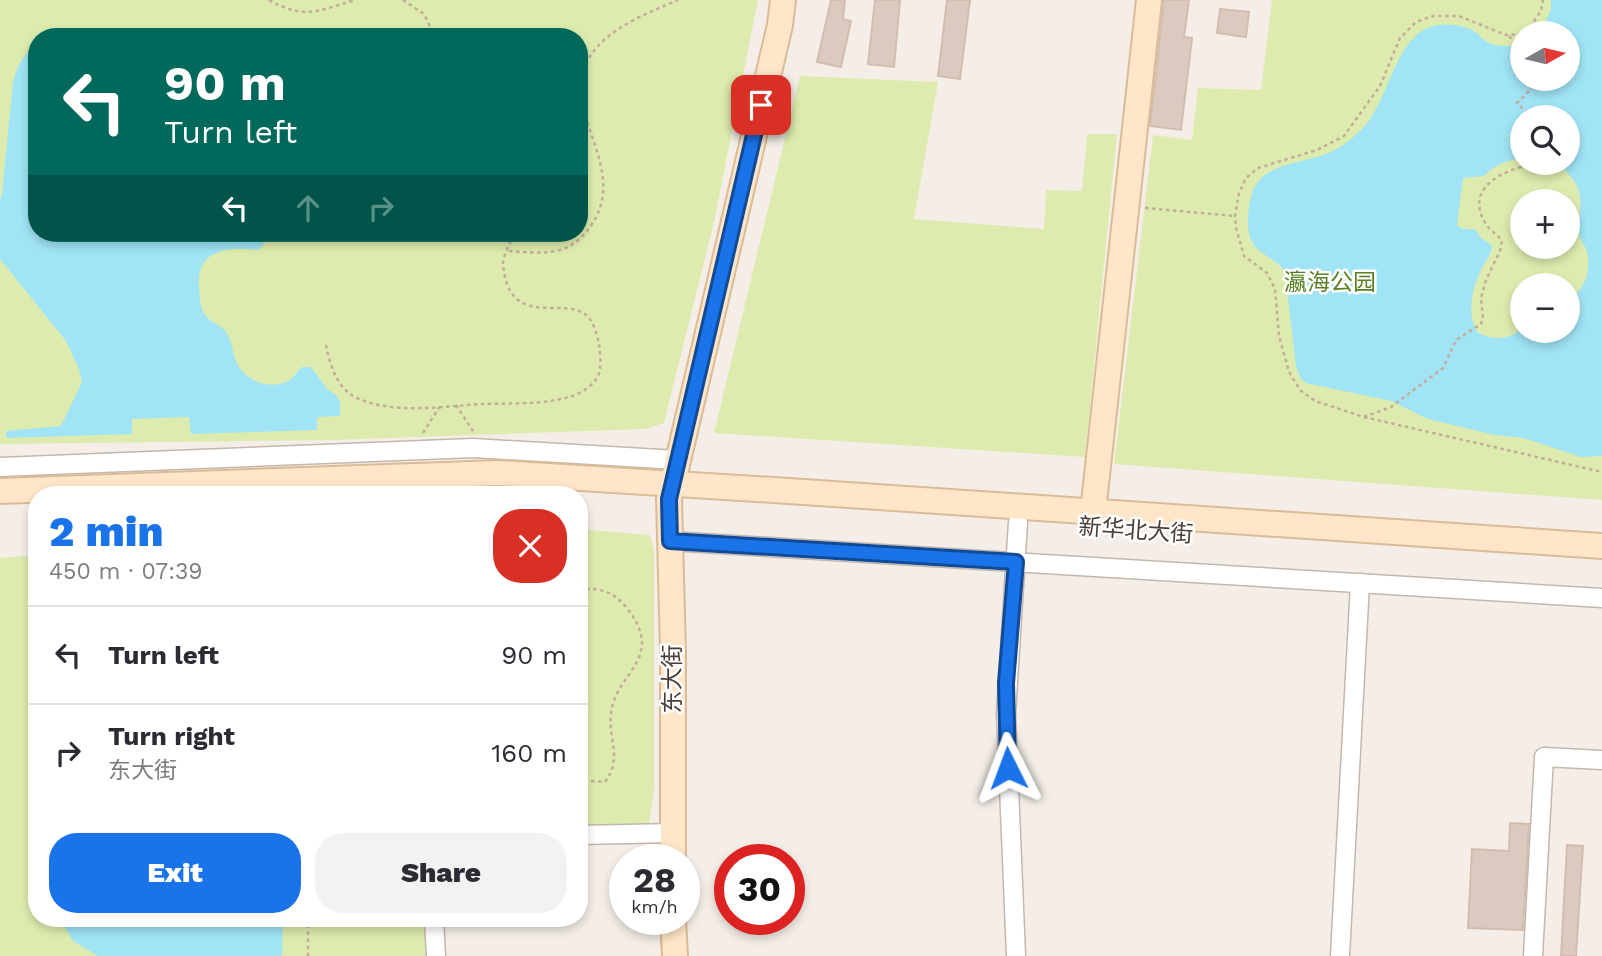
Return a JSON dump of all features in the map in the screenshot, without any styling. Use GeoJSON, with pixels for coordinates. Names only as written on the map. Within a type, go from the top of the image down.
{"type":"FeatureCollection","features":[{"type":"Feature","properties":{"kind":"main road","name":"东大街"},"geometry":{"type":"LineString","coordinates":[[673,844],[670,541],[673,481],[783,0]]}},
{"type":"Feature","properties":{"kind":"main road"},"geometry":{"type":"LineString","coordinates":[[1093,512],[1149,0]]}},
{"type":"Feature","properties":{"kind":"main road"},"geometry":{"type":"LineString","coordinates":[[139,486],[499,473],[673,481]]}},
{"type":"Feature","properties":{"kind":"main road"},"geometry":{"type":"LineString","coordinates":[[564,486],[673,481]]}},
{"type":"Feature","properties":{"kind":"main road","name":"新华北大街"},"geometry":{"type":"LineString","coordinates":[[673,481],[1602,546]]}},
{"type":"Feature","properties":{"kind":"main road","name":"新华北大街"},"geometry":{"type":"LineString","coordinates":[[673,481],[1018,522],[1602,562]]}},
{"type":"Feature","properties":{"kind":"main road"},"geometry":{"type":"LineString","coordinates":[[0,491],[28,490]]}},
{"type":"Feature","properties":{"kind":"main road"},"geometry":{"type":"LineString","coordinates":[[0,506],[28,505]]}},
{"type":"Feature","properties":{"kind":"main road"},"geometry":{"type":"LineString","coordinates":[[674,935],[675,956]]}},
{"type":"Feature","properties":{"kind":"street"},"geometry":{"type":"LineString","coordinates":[[0,467],[484,449],[673,481]]}},
{"type":"Feature","properties":{"kind":"street"},"geometry":{"type":"LineString","coordinates":[[1016,956],[1006,714],[1018,522]]}},
{"type":"Feature","properties":{"kind":"street"},"geometry":{"type":"LineString","coordinates":[[670,541],[1602,598]]}},
{"type":"Feature","properties":{"kind":"street"},"geometry":{"type":"LineString","coordinates":[[1340,956],[1360,583]]}},
{"type":"Feature","properties":{"kind":"street"},"geometry":{"type":"LineString","coordinates":[[1533,956],[1544,757],[1602,760]]}},
{"type":"Feature","properties":{"kind":"street"},"geometry":{"type":"LineString","coordinates":[[588,835],[673,833]]}},
{"type":"Feature","properties":{"kind":"street"},"geometry":{"type":"LineString","coordinates":[[434,927],[436,956]]}},
{"type":"Feature","properties":{"kind":"path"},"geometry":{"type":"LineString","coordinates":[[269,0],[299,13],[310,13],[355,0]]}},
{"type":"Feature","properties":{"kind":"path"},"geometry":{"type":"LineString","coordinates":[[403,0],[424,14],[431,28]]}},
{"type":"Feature","properties":{"kind":"path"},"geometry":{"type":"LineString","coordinates":[[588,61],[597,47],[618,31],[647,13],[678,0]]}},
{"type":"Feature","properties":{"kind":"path"},"geometry":{"type":"LineString","coordinates":[[1534,21],[1541,11],[1543,0]]}},
{"type":"Feature","properties":{"kind":"path"},"geometry":{"type":"LineString","coordinates":[[1509,35],[1489,30],[1459,16],[1442,15],[1416,22],[1400,38],[1380,86],[1344,136],[1317,150],[1258,168],[1247,178],[1235,216],[1236,228],[1244,256],[1267,273],[1275,289],[1279,336],[1289,372],[1300,390],[1315,401],[1364,417],[1602,472]]}},
{"type":"Feature","properties":{"kind":"path"},"geometry":{"type":"LineString","coordinates":[[1519,105],[1517,103],[1529,91]]}},
{"type":"Feature","properties":{"kind":"path"},"geometry":{"type":"LineString","coordinates":[[588,122],[604,176],[597,218],[588,230]]}},
{"type":"Feature","properties":{"kind":"path"},"geometry":{"type":"LineString","coordinates":[[1364,417],[1391,407],[1443,368],[1456,340],[1481,324],[1481,299],[1502,240],[1483,220],[1480,205],[1482,192],[1494,178],[1510,171]]}},
{"type":"Feature","properties":{"kind":"path"},"geometry":{"type":"LineString","coordinates":[[1126,206],[1235,216]]}},
{"type":"Feature","properties":{"kind":"path"},"geometry":{"type":"LineString","coordinates":[[326,345],[339,384],[354,397],[375,404],[402,407],[538,402],[570,397],[586,389],[598,375],[600,355],[592,322],[585,314],[573,310],[542,309],[516,299],[504,276],[503,262],[510,242]]}},
{"type":"Feature","properties":{"kind":"path"},"geometry":{"type":"LineString","coordinates":[[507,251],[543,253],[565,250],[575,242]]}},
{"type":"Feature","properties":{"kind":"path"},"geometry":{"type":"LineString","coordinates":[[456,405],[484,449]]}},
{"type":"Feature","properties":{"kind":"path"},"geometry":{"type":"LineString","coordinates":[[411,451],[440,406]]}},
{"type":"Feature","properties":{"kind":"path"},"geometry":{"type":"LineString","coordinates":[[588,589],[605,590],[618,597],[636,619],[641,643],[638,662],[621,689],[611,713],[615,765],[605,782],[588,780]]}},
{"type":"Feature","properties":{"kind":"path"},"geometry":{"type":"LineString","coordinates":[[308,927],[308,956]]}},
{"type":"Feature","properties":{"kind":"green space"},"geometry":{"type":"Polygon","coordinates":[[[0,0],[758,0],[714,222],[664,423],[645,429],[335,440],[0,444],[0,0]]]}},
{"type":"Feature","properties":{"kind":"green space","name":"瀛海公园"},"geometry":{"type":"Polygon","coordinates":[[[1272,0],[1602,0],[1602,500],[1114,464],[1153,135],[1192,140],[1198,88],[1261,90],[1272,0]]]}},
{"type":"Feature","properties":{"kind":"green space"},"geometry":{"type":"Polygon","coordinates":[[[800,76],[938,82],[914,219],[1044,229],[1046,190],[1082,191],[1087,134],[1117,134],[1085,457],[714,433],[800,76]]]}},
{"type":"Feature","properties":{"kind":"green space"},"geometry":{"type":"Polygon","coordinates":[[[588,530],[650,535],[654,550],[654,790],[649,824],[643,827],[588,830],[588,530]]]}},
{"type":"Feature","properties":{"kind":"green space"},"geometry":{"type":"Polygon","coordinates":[[[28,556],[28,927],[429,927],[430,956],[0,956],[0,558],[28,556]]]}},
{"type":"Feature","properties":{"kind":"water"},"geometry":{"type":"Polygon","coordinates":[[[1551,0],[1602,0],[1602,456],[1581,457],[1524,438],[1495,435],[1428,419],[1391,401],[1306,383],[1301,379],[1296,366],[1285,272],[1255,247],[1249,233],[1250,200],[1257,183],[1275,169],[1333,151],[1359,132],[1377,107],[1398,60],[1416,35],[1428,28],[1445,24],[1457,25],[1474,31],[1491,44],[1510,46],[1510,91],[1580,91],[1580,21],[1546,21],[1551,0]]]}},
{"type":"Feature","properties":{"kind":"water"},"geometry":{"type":"Polygon","coordinates":[[[28,53],[28,242],[263,242],[258,250],[225,250],[208,258],[202,265],[199,276],[203,312],[226,332],[237,363],[248,377],[260,383],[280,384],[290,380],[302,367],[311,367],[328,390],[336,395],[340,402],[340,416],[317,417],[317,430],[191,434],[189,417],[132,419],[132,434],[6,438],[6,431],[61,426],[82,382],[66,341],[0,259],[0,200],[13,82],[21,61],[28,53]]]}},
{"type":"Feature","properties":{"kind":"water"},"geometry":{"type":"Polygon","coordinates":[[[65,927],[283,927],[282,956],[98,956],[73,941],[65,927]]]}},
{"type":"Feature","properties":{"kind":"building"},"geometry":{"type":"Polygon","coordinates":[[[831,0],[845,0],[843,19],[851,21],[841,67],[817,62],[831,0]]]}},
{"type":"Feature","properties":{"kind":"building"},"geometry":{"type":"Polygon","coordinates":[[[875,0],[900,0],[894,67],[868,64],[875,0]]]}},
{"type":"Feature","properties":{"kind":"building"},"geometry":{"type":"Polygon","coordinates":[[[947,0],[970,0],[960,79],[938,76],[947,0]]]}},
{"type":"Feature","properties":{"kind":"building"},"geometry":{"type":"Polygon","coordinates":[[[1164,0],[1189,0],[1184,37],[1192,38],[1181,130],[1150,126],[1164,0]]]}},
{"type":"Feature","properties":{"kind":"building"},"geometry":{"type":"Polygon","coordinates":[[[1220,9],[1249,12],[1246,37],[1217,33],[1220,9]]]}},
{"type":"Feature","properties":{"kind":"building"},"geometry":{"type":"Polygon","coordinates":[[[1510,823],[1529,824],[1523,930],[1468,928],[1472,849],[1509,851],[1510,823]]]}},
{"type":"Feature","properties":{"kind":"building"},"geometry":{"type":"Polygon","coordinates":[[[1567,845],[1583,846],[1576,956],[1561,956],[1567,845]]]}},
{"type":"Feature","properties":{"kind":"route"},"geometry":{"type":"LineString","coordinates":[[761,105],[669,499],[670,541],[1016,562],[1006,683],[1008,768]]}}]}
